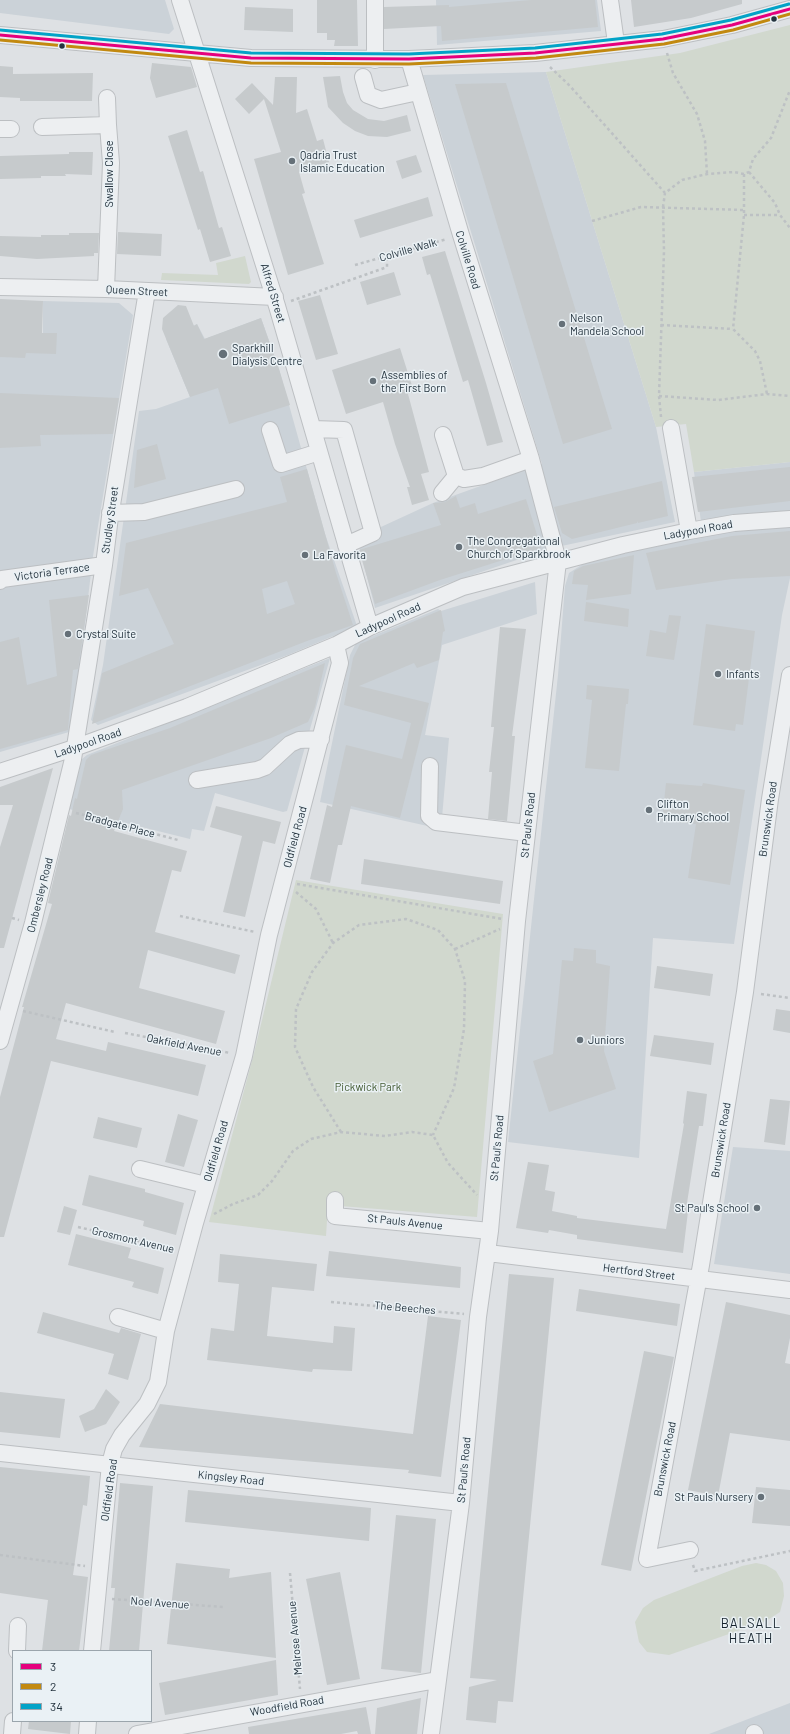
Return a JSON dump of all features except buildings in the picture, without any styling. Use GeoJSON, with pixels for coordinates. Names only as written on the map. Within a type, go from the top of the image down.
{"type":"FeatureCollection","features":[{"type":"Feature","properties":{"kind":"street","name":"Alfred Street"},"geometry":{"type":"LineString","coordinates":[[180,0],[276,301],[370,627]]}},
{"type":"Feature","properties":{"kind":"street"},"geometry":{"type":"LineString","coordinates":[[374,0],[375,60]]}},
{"type":"Feature","properties":{"kind":"street"},"geometry":{"type":"LineString","coordinates":[[610,0],[616,43]]}},
{"type":"Feature","properties":{"kind":"street"},"geometry":{"type":"LineString","coordinates":[[0,35],[252,58],[375,60],[409,59],[535,53],[663,39],[732,24],[790,9]]}},
{"type":"Feature","properties":{"kind":"street","name":"Colville Road"},"geometry":{"type":"LineString","coordinates":[[409,59],[461,236],[531,459],[558,561]]}},
{"type":"Feature","properties":{"kind":"street"},"geometry":{"type":"LineString","coordinates":[[363,77],[368,96],[381,100],[418,92]]}},
{"type":"Feature","properties":{"kind":"street"},"geometry":{"type":"LineString","coordinates":[[107,98],[108,124]]}},
{"type":"Feature","properties":{"kind":"street","name":"Swallow Close"},"geometry":{"type":"LineString","coordinates":[[42,127],[108,124],[111,163],[106,289]]}},
{"type":"Feature","properties":{"kind":"street","name":"Queen Street"},"geometry":{"type":"LineString","coordinates":[[0,287],[147,291],[276,301]]}},
{"type":"Feature","properties":{"kind":"street","name":"Studley Street"},"geometry":{"type":"LineString","coordinates":[[74,748],[104,564],[110,513],[147,291]]}},
{"type":"Feature","properties":{"kind":"street"},"geometry":{"type":"LineString","coordinates":[[671,428],[689,531]]}},
{"type":"Feature","properties":{"kind":"street"},"geometry":{"type":"LineString","coordinates":[[313,429],[344,430],[373,533],[346,545]]}},
{"type":"Feature","properties":{"kind":"street"},"geometry":{"type":"LineString","coordinates":[[270,430],[281,464],[319,452]]}},
{"type":"Feature","properties":{"kind":"street"},"geometry":{"type":"LineString","coordinates":[[443,435],[456,476]]}},
{"type":"Feature","properties":{"kind":"street"},"geometry":{"type":"LineString","coordinates":[[456,476],[464,479],[483,476],[531,459]]}},
{"type":"Feature","properties":{"kind":"street"},"geometry":{"type":"LineString","coordinates":[[442,493],[456,476]]}},
{"type":"Feature","properties":{"kind":"street"},"geometry":{"type":"LineString","coordinates":[[110,513],[144,512],[236,489]]}},
{"type":"Feature","properties":{"kind":"street","name":"Ladypool Road"},"geometry":{"type":"LineString","coordinates":[[0,772],[74,748],[187,707],[336,645],[370,627],[463,587],[558,561],[689,531],[734,523],[790,519]]}},
{"type":"Feature","properties":{"kind":"street","name":"St Paul's Road"},"geometry":{"type":"LineString","coordinates":[[432,1734],[437,1680],[461,1503],[478,1317],[488,1253],[517,921],[558,561]]}},
{"type":"Feature","properties":{"kind":"street","name":"Victoria Terrace"},"geometry":{"type":"LineString","coordinates":[[0,581],[2,579],[104,564]]}},
{"type":"Feature","properties":{"kind":"street","name":"Oldfield Road"},"geometry":{"type":"LineString","coordinates":[[92,1650],[110,1464],[114,1449],[122,1435],[147,1404],[158,1382],[166,1331],[195,1223],[244,1056],[269,935],[340,663],[336,645]]}},
{"type":"Feature","properties":{"kind":"street","name":"Brunswick Road"},"geometry":{"type":"LineString","coordinates":[[690,1550],[646,1559],[699,1279],[745,992],[770,799],[787,717],[790,675]]}},
{"type":"Feature","properties":{"kind":"street"},"geometry":{"type":"LineString","coordinates":[[196,780],[257,770],[265,767],[290,744],[299,740],[321,739]]}},
{"type":"Feature","properties":{"kind":"street","name":"Ombersley Road"},"geometry":{"type":"LineString","coordinates":[[0,1041],[62,810],[74,748]]}},
{"type":"Feature","properties":{"kind":"street"},"geometry":{"type":"LineString","coordinates":[[430,766],[429,816],[436,822],[527,833]]}},
{"type":"Feature","properties":{"kind":"street"},"geometry":{"type":"LineString","coordinates":[[140,1170],[206,1185]]}},
{"type":"Feature","properties":{"kind":"street","name":"St Pauls Avenue"},"geometry":{"type":"LineString","coordinates":[[335,1200],[335,1216],[490,1231]]}},
{"type":"Feature","properties":{"kind":"street","name":"Hertford Street"},"geometry":{"type":"LineString","coordinates":[[488,1253],[790,1290]]}},
{"type":"Feature","properties":{"kind":"street"},"geometry":{"type":"LineString","coordinates":[[118,1318],[166,1331]]}},
{"type":"Feature","properties":{"kind":"street","name":"Kingsley Road"},"geometry":{"type":"LineString","coordinates":[[0,1453],[461,1503]]}},
{"type":"Feature","properties":{"kind":"street"},"geometry":{"type":"LineString","coordinates":[[16,1650],[18,1626]]}},
{"type":"Feature","properties":{"kind":"street","name":"Woodfield Road"},"geometry":{"type":"LineString","coordinates":[[137,1734],[437,1680]]}},
{"type":"Feature","properties":{"kind":"street"},"geometry":{"type":"LineString","coordinates":[[12,1734],[13,1722]]}},
{"type":"Feature","properties":{"kind":"street"},"geometry":{"type":"LineString","coordinates":[[87,1734],[88,1722]]}},
{"type":"Feature","properties":{"kind":"path"},"geometry":{"type":"LineString","coordinates":[[663,39],[674,73],[697,114],[705,141],[707,174]]}},
{"type":"Feature","properties":{"kind":"path"},"geometry":{"type":"LineString","coordinates":[[535,53],[570,86],[665,193]]}},
{"type":"Feature","properties":{"kind":"path"},"geometry":{"type":"LineString","coordinates":[[749,172],[753,159],[771,138],[790,90]]}},
{"type":"Feature","properties":{"kind":"path"},"geometry":{"type":"LineString","coordinates":[[671,428],[662,424],[659,396],[664,251],[663,207],[665,193],[682,180],[707,174],[734,172],[744,174],[749,172]]}},
{"type":"Feature","properties":{"kind":"path"},"geometry":{"type":"LineString","coordinates":[[749,172],[775,203],[780,215],[790,228]]}},
{"type":"Feature","properties":{"kind":"path"},"geometry":{"type":"LineString","coordinates":[[733,329],[744,215],[744,174]]}},
{"type":"Feature","properties":{"kind":"path"},"geometry":{"type":"LineString","coordinates":[[592,221],[641,207],[744,210]]}},
{"type":"Feature","properties":{"kind":"path"},"geometry":{"type":"LineString","coordinates":[[744,215],[780,215]]}},
{"type":"Feature","properties":{"kind":"path","name":"Colville Walk"},"geometry":{"type":"LineString","coordinates":[[355,265],[461,236]]}},
{"type":"Feature","properties":{"kind":"path"},"geometry":{"type":"LineString","coordinates":[[276,301],[337,286],[387,267],[387,256]]}},
{"type":"Feature","properties":{"kind":"path"},"geometry":{"type":"LineString","coordinates":[[661,326],[733,329],[755,351],[760,361],[767,394]]}},
{"type":"Feature","properties":{"kind":"path"},"geometry":{"type":"LineString","coordinates":[[659,396],[718,400],[767,394],[790,396]]}},
{"type":"Feature","properties":{"kind":"path","name":"Bradgate Place"},"geometry":{"type":"LineString","coordinates":[[62,810],[178,840]]}},
{"type":"Feature","properties":{"kind":"path"},"geometry":{"type":"LineString","coordinates":[[283,882],[517,921]]}},
{"type":"Feature","properties":{"kind":"path"},"geometry":{"type":"LineString","coordinates":[[283,882],[316,909],[333,943]]}},
{"type":"Feature","properties":{"kind":"path"},"geometry":{"type":"LineString","coordinates":[[180,916],[269,935]]}},
{"type":"Feature","properties":{"kind":"path"},"geometry":{"type":"LineString","coordinates":[[341,1132],[313,1087],[295,1047],[296,1009],[312,972],[333,943],[359,925],[406,920],[438,930],[455,949],[465,981],[464,1029],[454,1088],[433,1135]]}},
{"type":"Feature","properties":{"kind":"path"},"geometry":{"type":"LineString","coordinates":[[455,949],[517,921]]}},
{"type":"Feature","properties":{"kind":"path"},"geometry":{"type":"LineString","coordinates":[[745,992],[790,998]]}},
{"type":"Feature","properties":{"kind":"path"},"geometry":{"type":"LineString","coordinates":[[9,1008],[115,1032]]}},
{"type":"Feature","properties":{"kind":"path","name":"Oakfield Avenue"},"geometry":{"type":"LineString","coordinates":[[125,1033],[244,1056]]}},
{"type":"Feature","properties":{"kind":"path"},"geometry":{"type":"LineString","coordinates":[[195,1223],[233,1204],[258,1195],[272,1181],[293,1151],[311,1139],[341,1132],[385,1136],[412,1132],[433,1135]]}},
{"type":"Feature","properties":{"kind":"path"},"geometry":{"type":"LineString","coordinates":[[433,1135],[448,1163],[492,1212]]}},
{"type":"Feature","properties":{"kind":"path","name":"Grosmont Avenue"},"geometry":{"type":"LineString","coordinates":[[78,1227],[187,1252]]}},
{"type":"Feature","properties":{"kind":"path","name":"The Beeches"},"geometry":{"type":"LineString","coordinates":[[331,1302],[459,1313],[478,1317]]}},
{"type":"Feature","properties":{"kind":"path"},"geometry":{"type":"LineString","coordinates":[[690,1550],[695,1571],[790,1551]]}},
{"type":"Feature","properties":{"kind":"path"},"geometry":{"type":"LineString","coordinates":[[0,1555],[99,1568]]}},
{"type":"Feature","properties":{"kind":"path","name":"Melrose Avenue"},"geometry":{"type":"LineString","coordinates":[[290,1573],[301,1704]]}},
{"type":"Feature","properties":{"kind":"path","name":"Noel Avenue"},"geometry":{"type":"LineString","coordinates":[[97,1598],[223,1607]]}},
{"type":"Feature","properties":{"kind":"shaded area"},"geometry":{"type":"Polygon","coordinates":[[[0,0],[165,0],[174,29],[169,34],[0,13],[0,0]]]}},
{"type":"Feature","properties":{"kind":"shaded area"},"geometry":{"type":"Polygon","coordinates":[[[436,0],[597,0],[601,31],[437,45],[436,0]]]}},
{"type":"Feature","properties":{"kind":"shaded area","name":"Nelson Mandela School"},"geometry":{"type":"Polygon","coordinates":[[[546,72],[656,427],[675,522],[552,548],[375,608],[357,538],[433,503],[542,464],[423,75],[546,72]]]}},
{"type":"Feature","properties":{"kind":"shaded area"},"geometry":{"type":"Polygon","coordinates":[[[43,301],[119,303],[133,315],[93,556],[73,724],[69,732],[0,752],[0,332],[43,333],[43,301]]]}},
{"type":"Feature","properties":{"kind":"shaded area"},"geometry":{"type":"Polygon","coordinates":[[[261,318],[279,369],[325,534],[357,626],[288,655],[98,725],[91,720],[103,665],[139,411],[156,409],[190,397],[166,339],[197,324],[205,339],[261,318]]]}},
{"type":"Feature","properties":{"kind":"shaded area","name":"Clifton Primary School"},"geometry":{"type":"Polygon","coordinates":[[[790,462],[790,578],[782,615],[734,944],[653,938],[639,1158],[508,1142],[558,675],[565,586],[569,573],[586,562],[703,536],[694,472],[790,462]]]}},
{"type":"Feature","properties":{"kind":"shaded area"},"geometry":{"type":"Polygon","coordinates":[[[535,582],[537,614],[442,645],[425,735],[449,738],[441,829],[320,802],[350,655],[356,643],[438,609],[441,611],[535,582]]]}},
{"type":"Feature","properties":{"kind":"shaded area"},"geometry":{"type":"Polygon","coordinates":[[[330,658],[287,811],[283,812],[215,793],[204,831],[192,829],[190,839],[69,809],[82,759],[87,755],[330,658]]]}},
{"type":"Feature","properties":{"kind":"shaded area","name":"St Paul's School"},"geometry":{"type":"Polygon","coordinates":[[[733,1147],[790,1151],[790,1274],[714,1264],[733,1147]]]}},
{"type":"Feature","properties":{"kind":"shaded area"},"geometry":{"type":"Polygon","coordinates":[[[790,1703],[790,1734],[709,1734],[790,1703]]]}},
{"type":"Feature","properties":{"kind":"green space"},"geometry":{"type":"Polygon","coordinates":[[[790,25],[790,462],[694,472],[686,424],[656,427],[546,72],[680,53],[790,25]]]}},
{"type":"Feature","properties":{"kind":"green space"},"geometry":{"type":"Polygon","coordinates":[[[245,256],[251,282],[249,284],[161,280],[162,273],[218,275],[216,263],[245,256]]]}},
{"type":"Feature","properties":{"kind":"green space","name":"Pickwick Park"},"geometry":{"type":"Polygon","coordinates":[[[296,880],[503,914],[477,1217],[328,1205],[326,1236],[209,1222],[254,1053],[296,880]]]}},
{"type":"Feature","properties":{"kind":"green space"},"geometry":{"type":"Polygon","coordinates":[[[756,1563],[766,1565],[776,1571],[783,1583],[784,1596],[780,1612],[766,1621],[669,1655],[647,1652],[639,1642],[635,1622],[643,1608],[654,1600],[742,1566],[756,1563]]]}},
{"type":"Feature","properties":{"kind":"transit line","name":"34"},"geometry":{"type":"LineString","coordinates":[[0,30],[251,53],[409,54],[535,48],[662,34],[731,20],[789,4]]}},
{"type":"Feature","properties":{"kind":"transit line","name":"3"},"geometry":{"type":"LineString","coordinates":[[0,35],[251,58],[409,59],[535,53],[663,39],[732,25],[790,9]]}},
{"type":"Feature","properties":{"kind":"transit line","name":"2"},"geometry":{"type":"LineString","coordinates":[[0,40],[251,63],[409,64],[536,58],[664,44],[733,30],[790,14]]}},
{"type":"Feature","properties":{"kind":"place","name":"Qadria Trust Islamic Education"},"geometry":{"type":"Point","coordinates":[292,161]}},
{"type":"Feature","properties":{"kind":"place","name":"Nelson Mandela School"},"geometry":{"type":"Point","coordinates":[562,324]}},
{"type":"Feature","properties":{"kind":"place","name":"Sparkhill Dialysis Centre"},"geometry":{"type":"Point","coordinates":[223,354]}},
{"type":"Feature","properties":{"kind":"place","name":"Assemblies of the First Born"},"geometry":{"type":"Point","coordinates":[373,381]}},
{"type":"Feature","properties":{"kind":"place","name":"The Congregational Church of Sparkbrook"},"geometry":{"type":"Point","coordinates":[459,547]}},
{"type":"Feature","properties":{"kind":"place","name":"La Favorita"},"geometry":{"type":"Point","coordinates":[305,555]}},
{"type":"Feature","properties":{"kind":"place","name":"Crystal Suite"},"geometry":{"type":"Point","coordinates":[68,634]}},
{"type":"Feature","properties":{"kind":"place","name":"Infants"},"geometry":{"type":"Point","coordinates":[718,674]}},
{"type":"Feature","properties":{"kind":"place","name":"Clifton Primary School"},"geometry":{"type":"Point","coordinates":[649,810]}},
{"type":"Feature","properties":{"kind":"place","name":"Juniors"},"geometry":{"type":"Point","coordinates":[580,1040]}},
{"type":"Feature","properties":{"kind":"place","name":"St Paul's School"},"geometry":{"type":"Point","coordinates":[757,1208]}},
{"type":"Feature","properties":{"kind":"place","name":"St Pauls Nursery"},"geometry":{"type":"Point","coordinates":[761,1497]}},
{"type":"Feature","properties":{"kind":"district","name":"BALSALL HEATH"},"geometry":{"type":"Point","coordinates":[751,1632]}}]}
